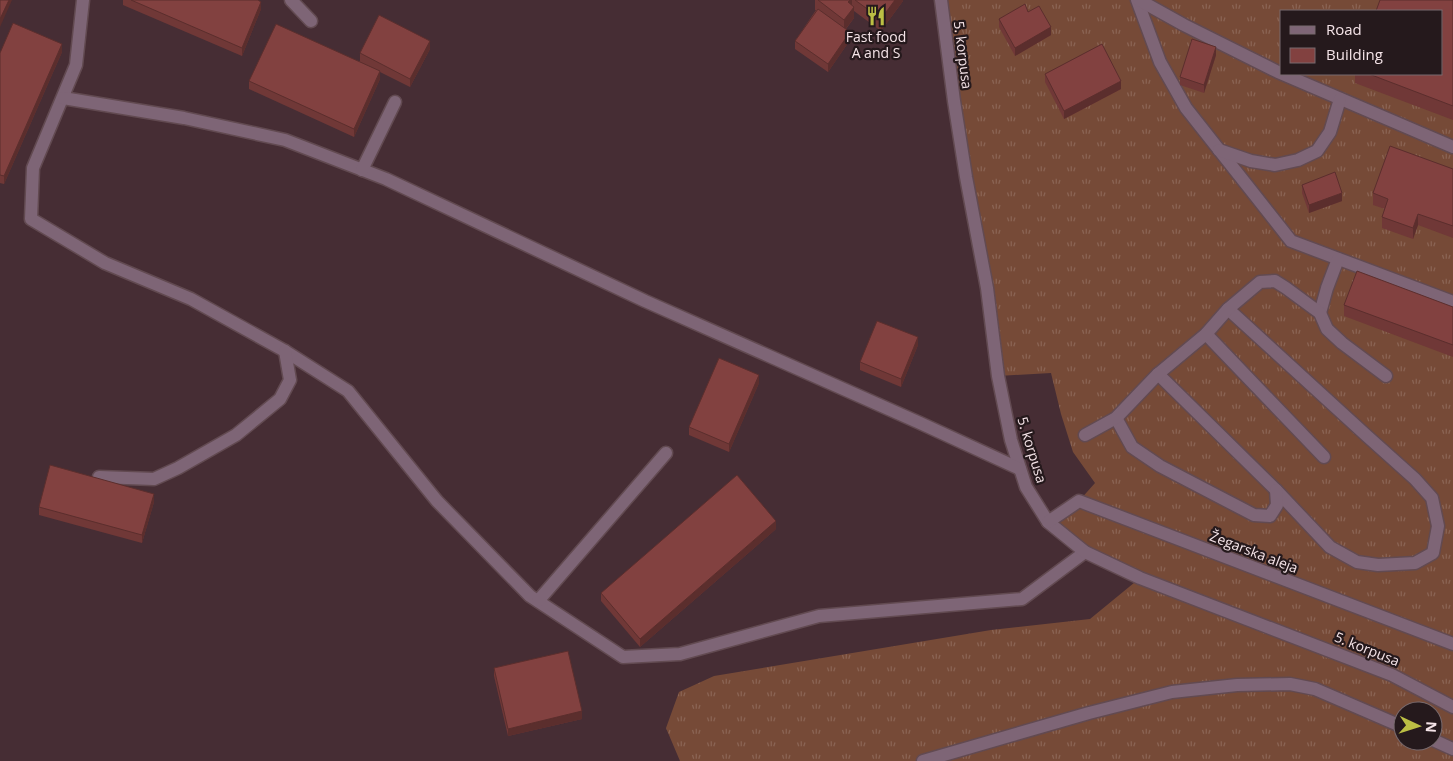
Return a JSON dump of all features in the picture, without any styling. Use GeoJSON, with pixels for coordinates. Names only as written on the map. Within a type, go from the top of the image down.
{"type":"FeatureCollection","features":[{"type":"Feature","properties":{"kind":"street"},"geometry":{"type":"LineString","coordinates":[[83,0],[76,65],[33,168],[31,219],[105,263],[191,299],[284,351],[348,391],[437,501],[530,596],[623,657],[680,654],[819,616],[1022,599],[1085,552]]}},
{"type":"Feature","properties":{"kind":"street"},"geometry":{"type":"LineString","coordinates":[[291,0],[311,21]]}},
{"type":"Feature","properties":{"kind":"street","name":"5. korpusa"},"geometry":{"type":"LineString","coordinates":[[941,0],[954,102],[987,288],[998,376],[1011,440],[1026,487],[1048,522],[1085,552],[1140,578],[1392,675],[1453,707]]}},
{"type":"Feature","properties":{"kind":"street"},"geometry":{"type":"LineString","coordinates":[[1138,0],[1280,73]]}},
{"type":"Feature","properties":{"kind":"street"},"geometry":{"type":"LineString","coordinates":[[1138,0],[1160,62],[1186,108],[1291,242],[1453,302]]}},
{"type":"Feature","properties":{"kind":"street"},"geometry":{"type":"LineString","coordinates":[[1285,75],[1453,147]]}},
{"type":"Feature","properties":{"kind":"street"},"geometry":{"type":"LineString","coordinates":[[63,98],[184,118],[285,140],[386,179],[654,305],[920,422],[1020,469]]}},
{"type":"Feature","properties":{"kind":"street"},"geometry":{"type":"LineString","coordinates":[[1219,150],[1251,161],[1275,165],[1298,160],[1317,151],[1330,132],[1340,99]]}},
{"type":"Feature","properties":{"kind":"street"},"geometry":{"type":"LineString","coordinates":[[362,170],[395,102]]}},
{"type":"Feature","properties":{"kind":"street"},"geometry":{"type":"LineString","coordinates":[[1320,313],[1338,259]]}},
{"type":"Feature","properties":{"kind":"street"},"geometry":{"type":"LineString","coordinates":[[1085,435],[1116,418],[1158,374],[1206,334],[1228,309],[1260,282],[1275,282],[1320,313],[1327,329],[1342,343],[1386,376]]}},
{"type":"Feature","properties":{"kind":"street"},"geometry":{"type":"LineString","coordinates":[[1158,374],[1276,490],[1330,547],[1357,562],[1378,565],[1415,562],[1432,553],[1438,526],[1432,498],[1415,478],[1228,309]]}},
{"type":"Feature","properties":{"kind":"street"},"geometry":{"type":"LineString","coordinates":[[1206,334],[1324,457]]}},
{"type":"Feature","properties":{"kind":"street"},"geometry":{"type":"LineString","coordinates":[[100,477],[154,479],[178,468],[236,435],[280,399],[290,380],[284,351]]}},
{"type":"Feature","properties":{"kind":"street"},"geometry":{"type":"LineString","coordinates":[[1116,418],[1132,447],[1160,466],[1254,515],[1270,516],[1276,505],[1276,490]]}},
{"type":"Feature","properties":{"kind":"street"},"geometry":{"type":"LineString","coordinates":[[538,601],[666,453]]}},
{"type":"Feature","properties":{"kind":"street","name":"Žegarska aleja"},"geometry":{"type":"LineString","coordinates":[[1048,522],[1079,501],[1453,644]]}},
{"type":"Feature","properties":{"kind":"street"},"geometry":{"type":"LineString","coordinates":[[923,761],[1089,713],[1172,692],[1237,685],[1290,684],[1315,689],[1393,723]]}},
{"type":"Feature","properties":{"kind":"green space"},"geometry":{"type":"Polygon","coordinates":[[[941,0],[1453,0],[1453,761],[680,761],[666,728],[679,692],[714,676],[991,630],[1090,619],[1140,578],[1048,522],[1079,501],[1095,483],[1073,452],[1051,373],[998,376],[941,0]]]}},
{"type":"Feature","properties":{"kind":"building"},"geometry":{"type":"Polygon","coordinates":[[[0,0],[9,0],[0,19],[0,0]]]}},
{"type":"Feature","properties":{"kind":"building"},"geometry":{"type":"Polygon","coordinates":[[[131,0],[258,0],[261,2],[242,48],[131,0]]]}},
{"type":"Feature","properties":{"kind":"building"},"geometry":{"type":"Polygon","coordinates":[[[818,0],[850,0],[848,2],[854,7],[844,20],[818,0]]]}},
{"type":"Feature","properties":{"kind":"building"},"geometry":{"type":"Polygon","coordinates":[[[855,0],[895,0],[881,19],[855,0]]]}},
{"type":"Feature","properties":{"kind":"building"},"geometry":{"type":"Polygon","coordinates":[[[1380,0],[1453,0],[1453,106],[1372,75],[1443,75],[1443,10],[1376,10],[1380,0]]]}},
{"type":"Feature","properties":{"kind":"building"},"geometry":{"type":"Polygon","coordinates":[[[1025,4],[1028,12],[1039,6],[1051,27],[1015,48],[999,19],[1025,4]]]}},
{"type":"Feature","properties":{"kind":"building"},"geometry":{"type":"Polygon","coordinates":[[[818,9],[850,32],[828,64],[795,41],[818,9]]]}},
{"type":"Feature","properties":{"kind":"building"},"geometry":{"type":"Polygon","coordinates":[[[379,15],[430,41],[410,79],[360,53],[379,15]]]}},
{"type":"Feature","properties":{"kind":"building"},"geometry":{"type":"Polygon","coordinates":[[[13,23],[62,44],[4,176],[0,175],[0,53],[13,23]]]}},
{"type":"Feature","properties":{"kind":"building"},"geometry":{"type":"Polygon","coordinates":[[[276,24],[380,71],[354,129],[249,81],[276,24]]]}},
{"type":"Feature","properties":{"kind":"building"},"geometry":{"type":"Polygon","coordinates":[[[1192,39],[1216,47],[1204,85],[1180,77],[1192,39]]]}},
{"type":"Feature","properties":{"kind":"building"},"geometry":{"type":"Polygon","coordinates":[[[1102,44],[1121,81],[1064,111],[1045,74],[1102,44]]]}},
{"type":"Feature","properties":{"kind":"building"},"geometry":{"type":"Polygon","coordinates":[[[1390,146],[1453,169],[1453,226],[1418,214],[1413,228],[1382,217],[1388,199],[1373,193],[1390,146]]]}},
{"type":"Feature","properties":{"kind":"building"},"geometry":{"type":"Polygon","coordinates":[[[1335,172],[1342,193],[1309,205],[1302,185],[1335,172]]]}},
{"type":"Feature","properties":{"kind":"building"},"geometry":{"type":"Polygon","coordinates":[[[1357,271],[1453,307],[1453,345],[1344,305],[1357,271]]]}},
{"type":"Feature","properties":{"kind":"building"},"geometry":{"type":"Polygon","coordinates":[[[877,321],[918,337],[901,379],[860,362],[877,321]]]}},
{"type":"Feature","properties":{"kind":"building"},"geometry":{"type":"Polygon","coordinates":[[[719,358],[759,375],[729,444],[689,427],[719,358]]]}},
{"type":"Feature","properties":{"kind":"building"},"geometry":{"type":"Polygon","coordinates":[[[50,465],[154,494],[142,535],[39,507],[50,465]]]}},
{"type":"Feature","properties":{"kind":"building"},"geometry":{"type":"Polygon","coordinates":[[[737,475],[776,521],[640,639],[601,593],[737,475]]]}},
{"type":"Feature","properties":{"kind":"building"},"geometry":{"type":"Polygon","coordinates":[[[568,651],[582,711],[508,729],[494,668],[568,651]]]}},
{"type":"Feature","properties":{"kind":"place","name":"Fast food A and S"},"geometry":{"type":"Point","coordinates":[876,16]}}]}
